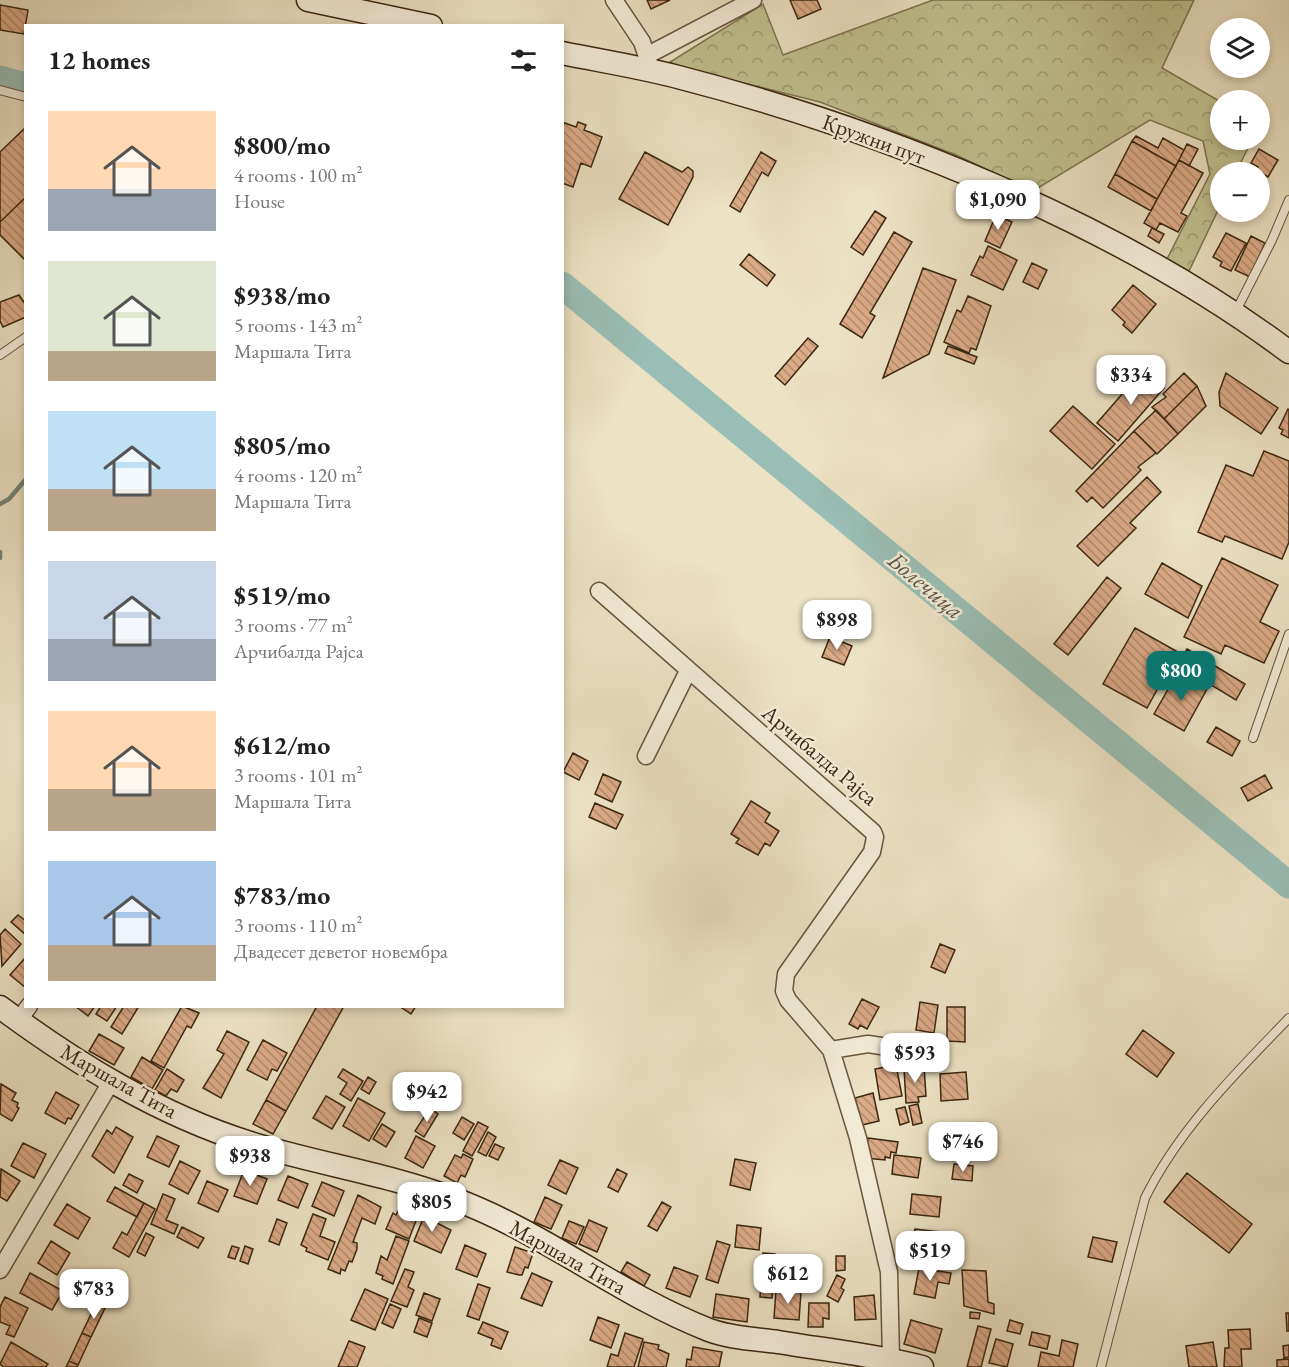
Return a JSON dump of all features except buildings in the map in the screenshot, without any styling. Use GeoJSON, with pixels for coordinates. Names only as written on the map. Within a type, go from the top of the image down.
{"type":"FeatureCollection","features":[{"type":"Feature","properties":{"kind":"street"},"geometry":{"type":"LineString","coordinates":[[308,0],[422,24]]}},
{"type":"Feature","properties":{"kind":"street"},"geometry":{"type":"LineString","coordinates":[[615,0],[649,63],[753,0]]}},
{"type":"Feature","properties":{"kind":"street","name":"Кружни пут"},"geometry":{"type":"LineString","coordinates":[[564,53],[649,63],[810,115],[964,174],[1088,231],[1234,314],[1289,352]]}},
{"type":"Feature","properties":{"kind":"street","name":"Арчибалда Рајса"},"geometry":{"type":"LineString","coordinates":[[599,591],[873,832],[875,837],[872,852],[784,980],[784,991],[794,1010],[831,1050],[842,1081],[883,1240],[889,1272],[891,1359]]}},
{"type":"Feature","properties":{"kind":"street"},"geometry":{"type":"LineString","coordinates":[[646,756],[688,671]]}},
{"type":"Feature","properties":{"kind":"street","name":"Маршала Тита"},"geometry":{"type":"LineString","coordinates":[[0,1007],[24,1013],[111,1082],[176,1115],[252,1144],[346,1167],[455,1199],[516,1227],[652,1305],[712,1331],[891,1359],[922,1367]]}},
{"type":"Feature","properties":{"kind":"street"},"geometry":{"type":"LineString","coordinates":[[831,1050],[868,1044],[934,1054]]}},
{"type":"Feature","properties":{"kind":"street"},"geometry":{"type":"LineString","coordinates":[[0,1270],[111,1082]]}},
{"type":"Feature","properties":{"kind":"lane"},"geometry":{"type":"LineString","coordinates":[[0,90],[24,96]]}},
{"type":"Feature","properties":{"kind":"lane"},"geometry":{"type":"LineString","coordinates":[[1234,314],[1272,240],[1289,200]]}},
{"type":"Feature","properties":{"kind":"lane"},"geometry":{"type":"LineString","coordinates":[[0,355],[24,338]]}},
{"type":"Feature","properties":{"kind":"lane"},"geometry":{"type":"LineString","coordinates":[[1253,738],[1289,634]]}},
{"type":"Feature","properties":{"kind":"lane"},"geometry":{"type":"LineString","coordinates":[[1101,1367],[1145,1198],[1153,1182],[1214,1096],[1289,1018]]}},
{"type":"Feature","properties":{"kind":"green space"},"geometry":{"type":"Polygon","coordinates":[[[933,0],[1194,0],[1162,68],[1210,96],[1210,150],[1247,150],[1241,162],[1210,162],[1210,174],[1203,141],[1150,120],[1033,191],[956,155],[820,102],[667,64],[763,4],[783,55],[933,0]]]}},
{"type":"Feature","properties":{"kind":"green space"},"geometry":{"type":"Polygon","coordinates":[[[1210,174],[1210,222],[1212,222],[1189,271],[1167,259],[1210,174]]]}},
{"type":"Feature","properties":{"kind":"waterway","name":"Болечица"},"geometry":{"type":"LineString","coordinates":[[0,79],[24,85]]}},
{"type":"Feature","properties":{"kind":"waterway","name":"Болечица"},"geometry":{"type":"LineString","coordinates":[[564,287],[1289,885]]}},
{"type":"Feature","properties":{"kind":"waterway"},"geometry":{"type":"LineString","coordinates":[[0,504],[9,499],[24,481]]}},
{"type":"Feature","properties":{"kind":"waterway"},"geometry":{"type":"LineString","coordinates":[[0,552],[0,558]]}}]}
